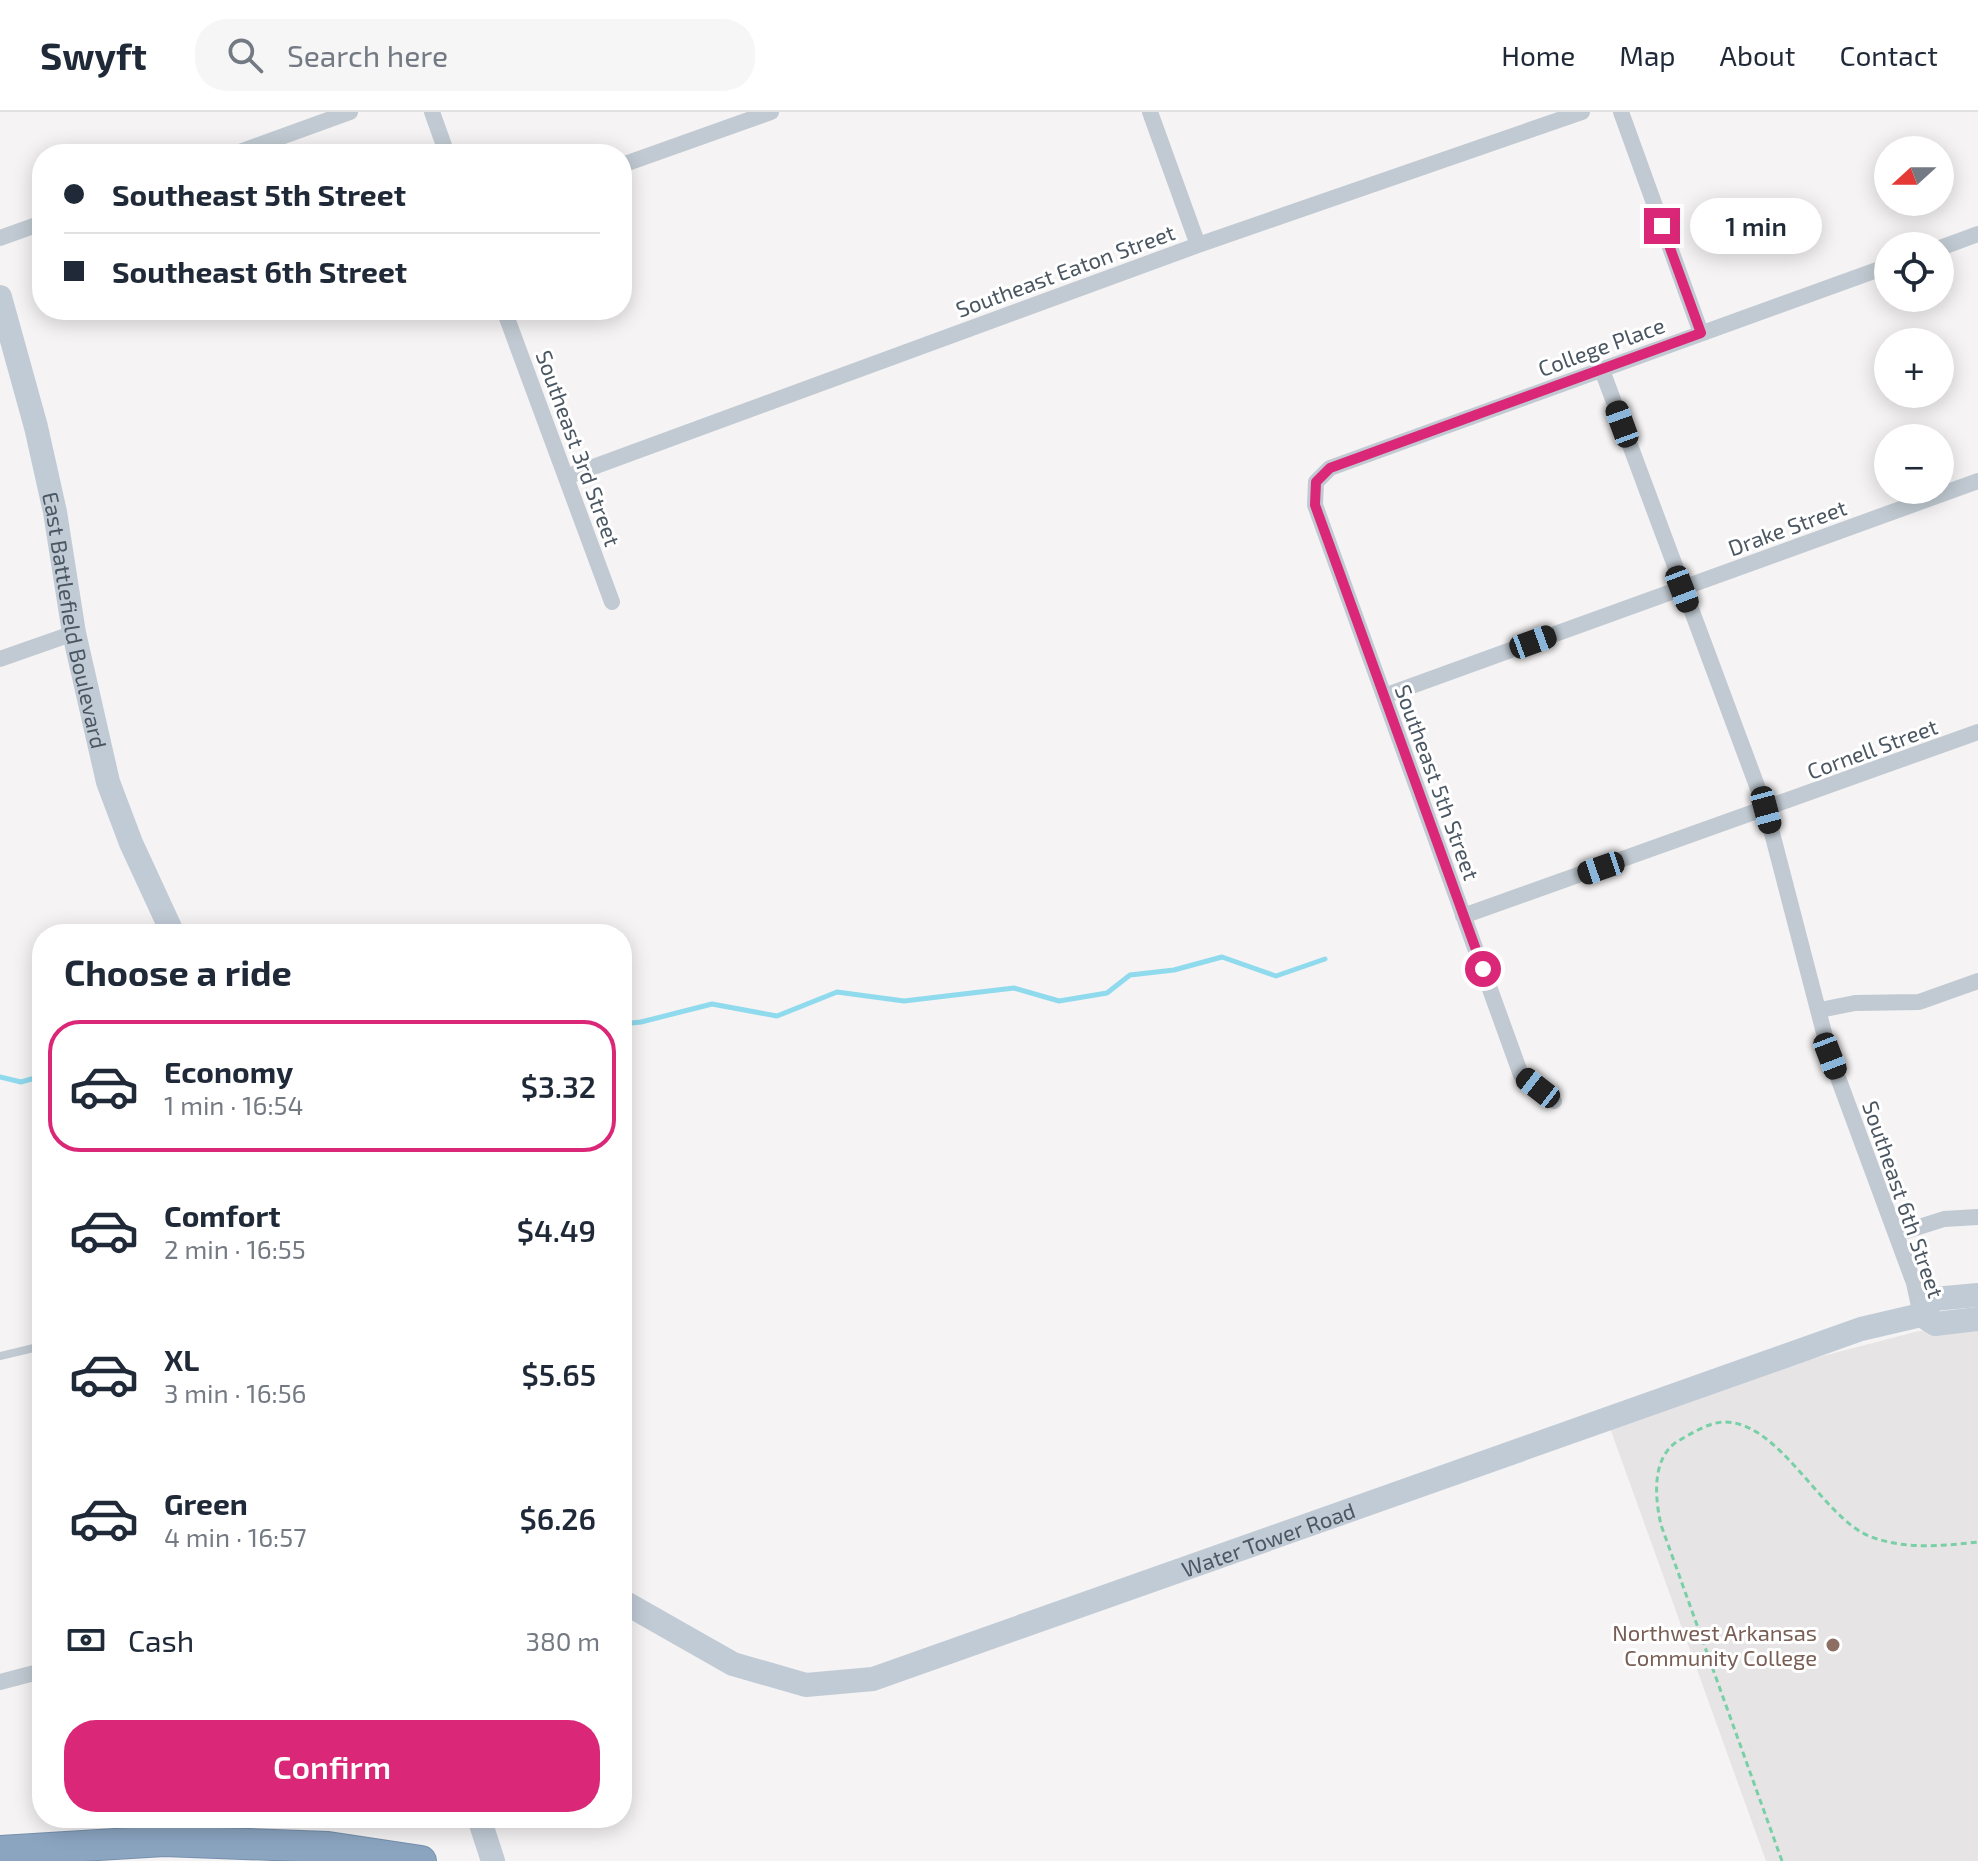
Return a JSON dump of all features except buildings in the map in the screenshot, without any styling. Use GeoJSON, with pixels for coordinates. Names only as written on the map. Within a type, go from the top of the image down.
{"type":"FeatureCollection","features":[{"type":"Feature","properties":{"kind":"highway"},"geometry":{"type":"LineString","coordinates":[[0,1851],[164,1841],[328,1847],[421,1861]]}},
{"type":"Feature","properties":{"kind":"street"},"geometry":{"type":"LineString","coordinates":[[262,144],[350,112]]}},
{"type":"Feature","properties":{"kind":"street"},"geometry":{"type":"LineString","coordinates":[[432,112],[443,144]]}},
{"type":"Feature","properties":{"kind":"street"},"geometry":{"type":"LineString","coordinates":[[632,161],[771,112]]}},
{"type":"Feature","properties":{"kind":"street"},"geometry":{"type":"LineString","coordinates":[[1150,112],[1198,245]]}},
{"type":"Feature","properties":{"kind":"street","name":"Southeast Eaton Street"},"geometry":{"type":"LineString","coordinates":[[566,477],[1198,245],[1582,112]]}},
{"type":"Feature","properties":{"kind":"street"},"geometry":{"type":"LineString","coordinates":[[1621,112],[1701,333]]}},
{"type":"Feature","properties":{"kind":"street"},"geometry":{"type":"LineString","coordinates":[[0,238],[32,227]]}},
{"type":"Feature","properties":{"kind":"street"},"geometry":{"type":"LineString","coordinates":[[1954,243],[1978,234]]}},
{"type":"Feature","properties":{"kind":"street","name":"College Place"},"geometry":{"type":"LineString","coordinates":[[1330,468],[1874,271]]}},
{"type":"Feature","properties":{"kind":"street","name":"East Battlefield Boulevard"},"geometry":{"type":"LineString","coordinates":[[0,297],[36,427],[55,512],[74,633],[108,782],[131,843],[168,924]]}},
{"type":"Feature","properties":{"kind":"street","name":"Southeast 3rd Street"},"geometry":{"type":"LineString","coordinates":[[508,320],[612,602]]}},
{"type":"Feature","properties":{"kind":"street","name":"Southeast 6th Street"},"geometry":{"type":"LineString","coordinates":[[1602,370],[1766,810],[1830,1056],[1897,1234],[1921,1315]]}},
{"type":"Feature","properties":{"kind":"street","name":"Southeast 5th Street"},"geometry":{"type":"LineString","coordinates":[[1330,468],[1316,482],[1315,505],[1521,1075],[1554,1101]]}},
{"type":"Feature","properties":{"kind":"street","name":"Drake Street"},"geometry":{"type":"LineString","coordinates":[[1384,696],[1978,481]]}},
{"type":"Feature","properties":{"kind":"street"},"geometry":{"type":"LineString","coordinates":[[0,659],[74,633]]}},
{"type":"Feature","properties":{"kind":"street","name":"Cornell Street"},"geometry":{"type":"LineString","coordinates":[[1463,916],[1978,732]]}},
{"type":"Feature","properties":{"kind":"street"},"geometry":{"type":"LineString","coordinates":[[1820,1010],[1855,1003],[1919,1002],[1978,981]]}},
{"type":"Feature","properties":{"kind":"street"},"geometry":{"type":"LineString","coordinates":[[1897,1234],[1944,1219],[1978,1217]]}},
{"type":"Feature","properties":{"kind":"street","name":"Water Tower Road"},"geometry":{"type":"LineString","coordinates":[[632,1607],[733,1664],[806,1685],[873,1679],[1846,1334],[1921,1315],[1934,1299],[1978,1295]]}},
{"type":"Feature","properties":{"kind":"street","name":"Water Tower Road"},"geometry":{"type":"LineString","coordinates":[[1921,1315],[1935,1324],[1978,1319]]}},
{"type":"Feature","properties":{"kind":"street"},"geometry":{"type":"LineString","coordinates":[[0,1682],[32,1674]]}},
{"type":"Feature","properties":{"kind":"street"},"geometry":{"type":"LineString","coordinates":[[482,1828],[493,1861]]}},
{"type":"Feature","properties":{"kind":"lane"},"geometry":{"type":"LineString","coordinates":[[0,1356],[32,1348]]}},
{"type":"Feature","properties":{"kind":"path"},"geometry":{"type":"LineString","coordinates":[[1782,1861],[1661,1525],[1656,1502],[1659,1467],[1670,1446],[1697,1430],[1723,1422],[1747,1427],[1786,1457],[1818,1489],[1840,1519],[1869,1536],[1935,1547],[1978,1542]]}},
{"type":"Feature","properties":{"kind":"shaded area","name":"Northwest Arkansas Community College"},"geometry":{"type":"Polygon","coordinates":[[[1978,1325],[1978,1861],[1766,1861],[1610,1428],[1811,1359],[1919,1331],[1978,1325]]]}},
{"type":"Feature","properties":{"kind":"waterway"},"geometry":{"type":"LineString","coordinates":[[632,1023],[712,1004],[777,1016],[837,992],[904,1001],[1014,988],[1059,1001],[1107,993],[1130,975],[1174,970],[1222,957],[1276,976],[1325,959]]}},
{"type":"Feature","properties":{"kind":"waterway"},"geometry":{"type":"LineString","coordinates":[[0,1077],[21,1082],[32,1079]]}},
{"type":"Feature","properties":{"kind":"place","name":"Northwest Arkansas Community College"},"geometry":{"type":"Point","coordinates":[1833,1645]}},
{"type":"Feature","properties":{"kind":"route"},"geometry":{"type":"LineString","coordinates":[[1483,969],[1315,505],[1316,482],[1330,468],[1701,333],[1662,226]]}}]}
